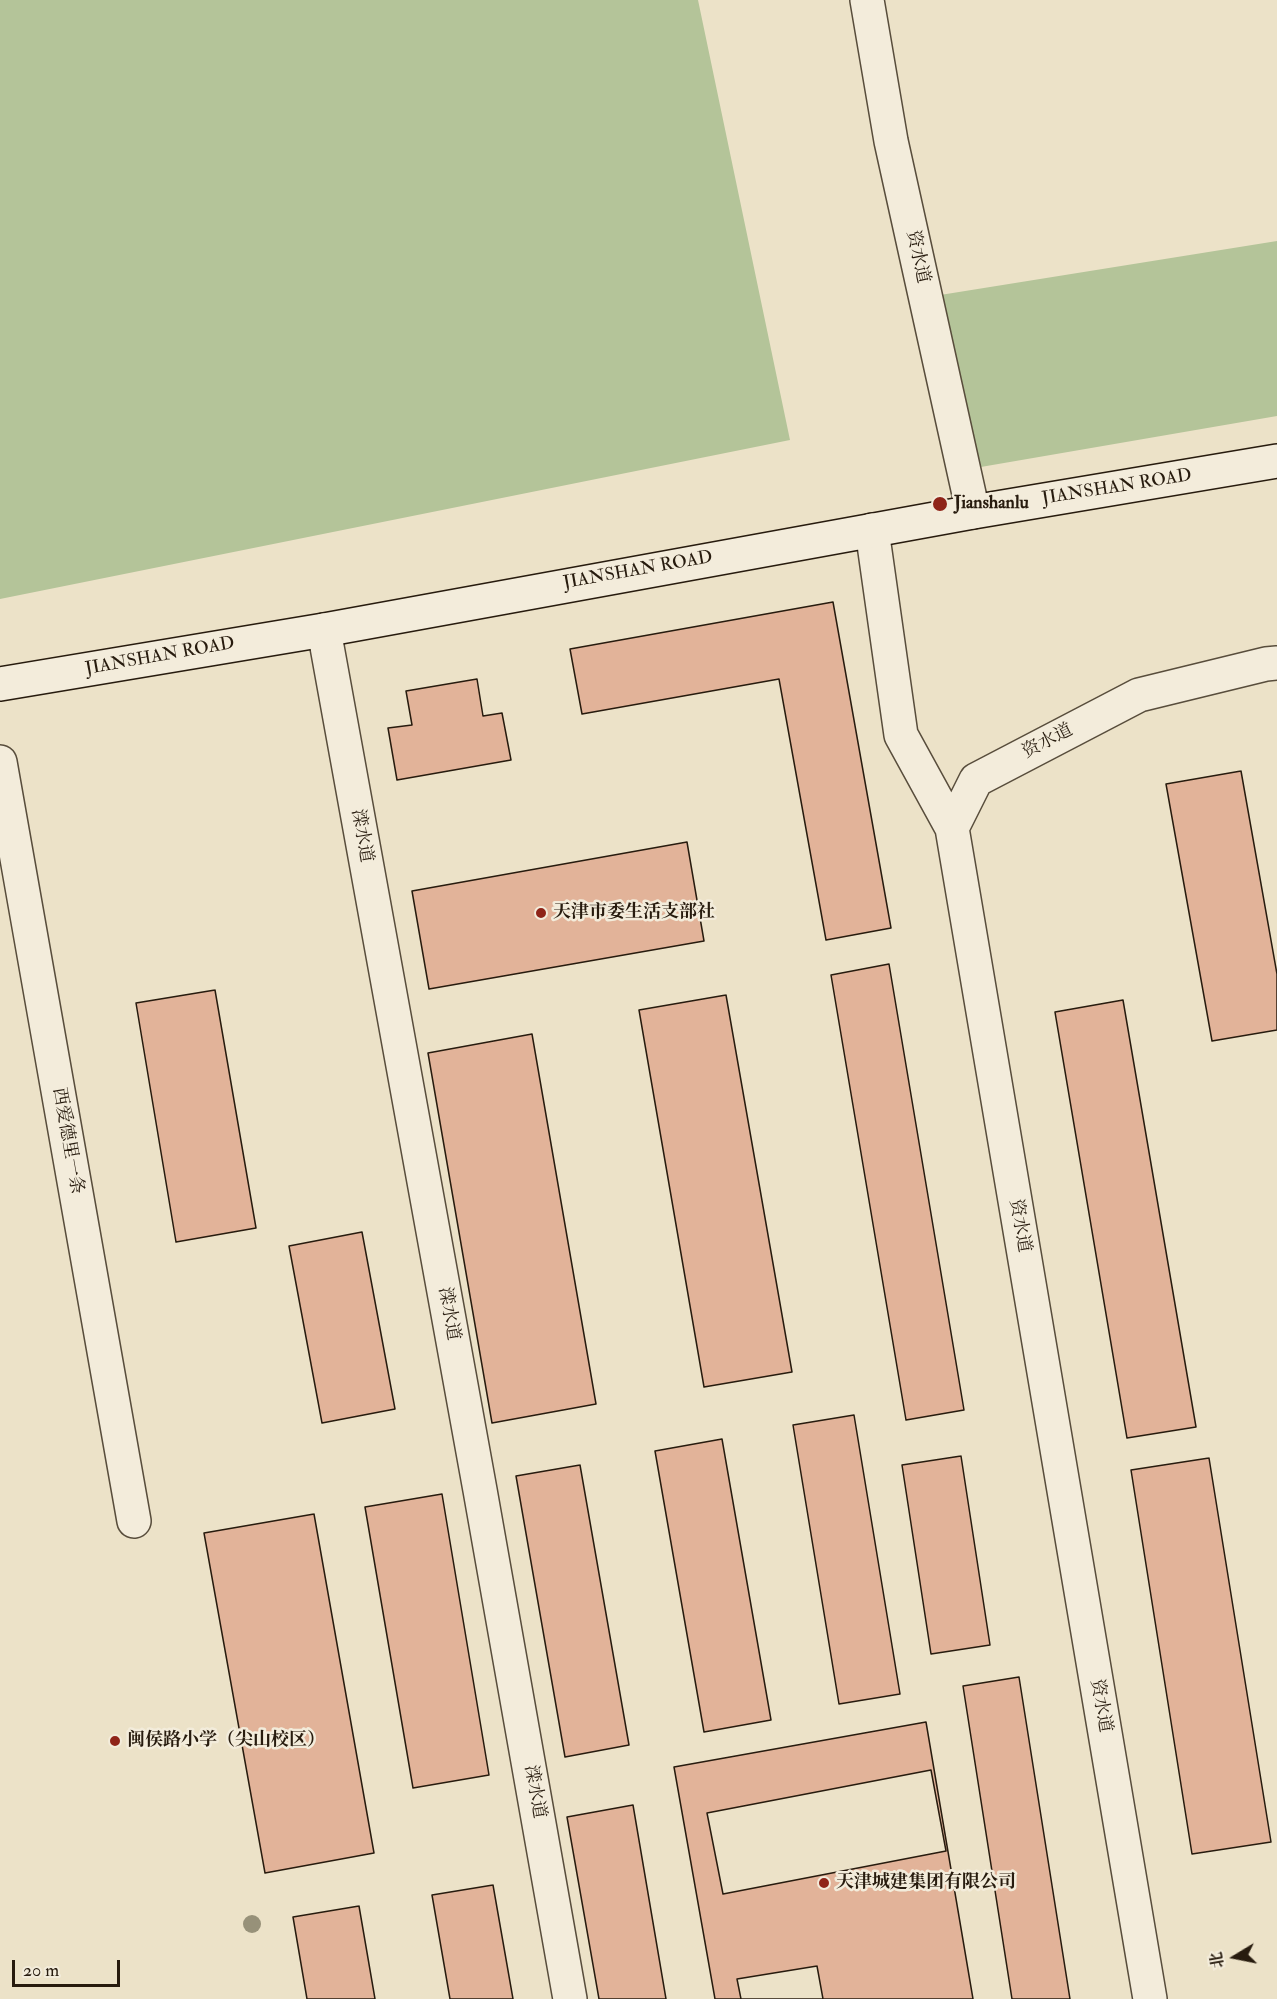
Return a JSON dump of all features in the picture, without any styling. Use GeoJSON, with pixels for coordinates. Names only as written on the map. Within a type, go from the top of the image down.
{"type":"FeatureCollection","features":[{"type":"Feature","properties":{"kind":"street","name":"资水道"},"geometry":{"type":"LineString","coordinates":[[867,0],[891,141],[973,512]]}},
{"type":"Feature","properties":{"kind":"street","name":"JIANSHAN ROAD"},"geometry":{"type":"LineString","coordinates":[[0,684],[324,630],[973,512],[1277,461]]}},
{"type":"Feature","properties":{"kind":"street"},"geometry":{"type":"LineString","coordinates":[[872,530],[901,735],[952,828]]}},
{"type":"Feature","properties":{"kind":"street","name":"滦水道"},"geometry":{"type":"LineString","coordinates":[[324,630],[570,1999]]}},
{"type":"Feature","properties":{"kind":"street","name":"资水道"},"geometry":{"type":"LineString","coordinates":[[1150,1999],[952,828],[975,780],[1139,695],[1277,663]]}},
{"type":"Feature","properties":{"kind":"street","name":"西爱德里一条"},"geometry":{"type":"LineString","coordinates":[[0,762],[134,1521]]}},
{"type":"Feature","properties":{"kind":"green space"},"geometry":{"type":"Polygon","coordinates":[[[0,0],[698,0],[790,440],[0,599],[0,0]]]}},
{"type":"Feature","properties":{"kind":"green space"},"geometry":{"type":"Polygon","coordinates":[[[1277,241],[1277,416],[975,468],[934,296],[1277,241]]]}},
{"type":"Feature","properties":{"kind":"building"},"geometry":{"type":"Polygon","coordinates":[[[833,602],[891,928],[826,940],[779,679],[582,714],[570,649],[833,602]]]}},
{"type":"Feature","properties":{"kind":"building"},"geometry":{"type":"Polygon","coordinates":[[[477,679],[483,716],[502,713],[511,760],[397,780],[388,728],[412,725],[406,691],[477,679]]]}},
{"type":"Feature","properties":{"kind":"building"},"geometry":{"type":"Polygon","coordinates":[[[1241,771],[1277,974],[1277,1030],[1212,1041],[1166,784],[1241,771]]]}},
{"type":"Feature","properties":{"kind":"building"},"geometry":{"type":"Polygon","coordinates":[[[687,842],[704,941],[429,989],[412,891],[687,842]]]}},
{"type":"Feature","properties":{"kind":"building"},"geometry":{"type":"Polygon","coordinates":[[[889,964],[964,1410],[906,1420],[831,975],[889,964]]]}},
{"type":"Feature","properties":{"kind":"building"},"geometry":{"type":"Polygon","coordinates":[[[215,990],[256,1228],[176,1242],[136,1003],[215,990]]]}},
{"type":"Feature","properties":{"kind":"building"},"geometry":{"type":"Polygon","coordinates":[[[726,995],[792,1372],[704,1387],[639,1010],[726,995]]]}},
{"type":"Feature","properties":{"kind":"building"},"geometry":{"type":"Polygon","coordinates":[[[1123,1000],[1196,1427],[1127,1438],[1055,1012],[1123,1000]]]}},
{"type":"Feature","properties":{"kind":"building"},"geometry":{"type":"Polygon","coordinates":[[[532,1034],[596,1404],[492,1423],[428,1053],[532,1034]]]}},
{"type":"Feature","properties":{"kind":"building"},"geometry":{"type":"Polygon","coordinates":[[[362,1232],[395,1409],[322,1423],[289,1246],[362,1232]]]}},
{"type":"Feature","properties":{"kind":"building"},"geometry":{"type":"Polygon","coordinates":[[[854,1415],[900,1694],[839,1704],[793,1425],[854,1415]]]}},
{"type":"Feature","properties":{"kind":"building"},"geometry":{"type":"Polygon","coordinates":[[[722,1439],[771,1720],[704,1732],[655,1451],[722,1439]]]}},
{"type":"Feature","properties":{"kind":"building"},"geometry":{"type":"Polygon","coordinates":[[[961,1456],[990,1645],[931,1654],[902,1465],[961,1456]]]}},
{"type":"Feature","properties":{"kind":"building"},"geometry":{"type":"Polygon","coordinates":[[[1209,1458],[1271,1842],[1192,1854],[1131,1470],[1209,1458]]]}},
{"type":"Feature","properties":{"kind":"building"},"geometry":{"type":"Polygon","coordinates":[[[580,1465],[629,1745],[565,1757],[516,1476],[580,1465]]]}},
{"type":"Feature","properties":{"kind":"building"},"geometry":{"type":"Polygon","coordinates":[[[442,1494],[489,1775],[413,1788],[365,1507],[442,1494]]]}},
{"type":"Feature","properties":{"kind":"building"},"geometry":{"type":"Polygon","coordinates":[[[314,1514],[374,1853],[265,1873],[204,1533],[314,1514]]]}},
{"type":"Feature","properties":{"kind":"building"},"geometry":{"type":"Polygon","coordinates":[[[1019,1677],[1070,1999],[1012,1999],[963,1686],[1019,1677]]]}},
{"type":"Feature","properties":{"kind":"building","name":"天津城建集团有限公司"},"geometry":{"type":"Polygon","coordinates":[[[926,1722],[973,1999],[715,1999],[674,1767],[926,1722]]]}},
{"type":"Feature","properties":{"kind":"building"},"geometry":{"type":"Polygon","coordinates":[[[931,1770],[946,1851],[723,1894],[707,1813],[931,1770]]]}},
{"type":"Feature","properties":{"kind":"building"},"geometry":{"type":"Polygon","coordinates":[[[633,1805],[666,1999],[599,1999],[567,1817],[633,1805]]]}},
{"type":"Feature","properties":{"kind":"building"},"geometry":{"type":"Polygon","coordinates":[[[493,1885],[513,1999],[450,1999],[432,1895],[493,1885]]]}},
{"type":"Feature","properties":{"kind":"building"},"geometry":{"type":"Polygon","coordinates":[[[359,1906],[375,1999],[307,1999],[293,1917],[359,1906]]]}},
{"type":"Feature","properties":{"kind":"building"},"geometry":{"type":"Polygon","coordinates":[[[817,1966],[823,1999],[741,1999],[737,1979],[817,1966]]]}},
{"type":"Feature","properties":{"kind":"place","name":"Jianshanlu"},"geometry":{"type":"Point","coordinates":[940,504]}},
{"type":"Feature","properties":{"kind":"place","name":"天津市委生活支部社"},"geometry":{"type":"Point","coordinates":[541,913]}},
{"type":"Feature","properties":{"kind":"place","name":"闽侯路小学（尖山校区）"},"geometry":{"type":"Point","coordinates":[115,1741]}},
{"type":"Feature","properties":{"kind":"place","name":"天津城建集团有限公司"},"geometry":{"type":"Point","coordinates":[824,1883]}}]}
